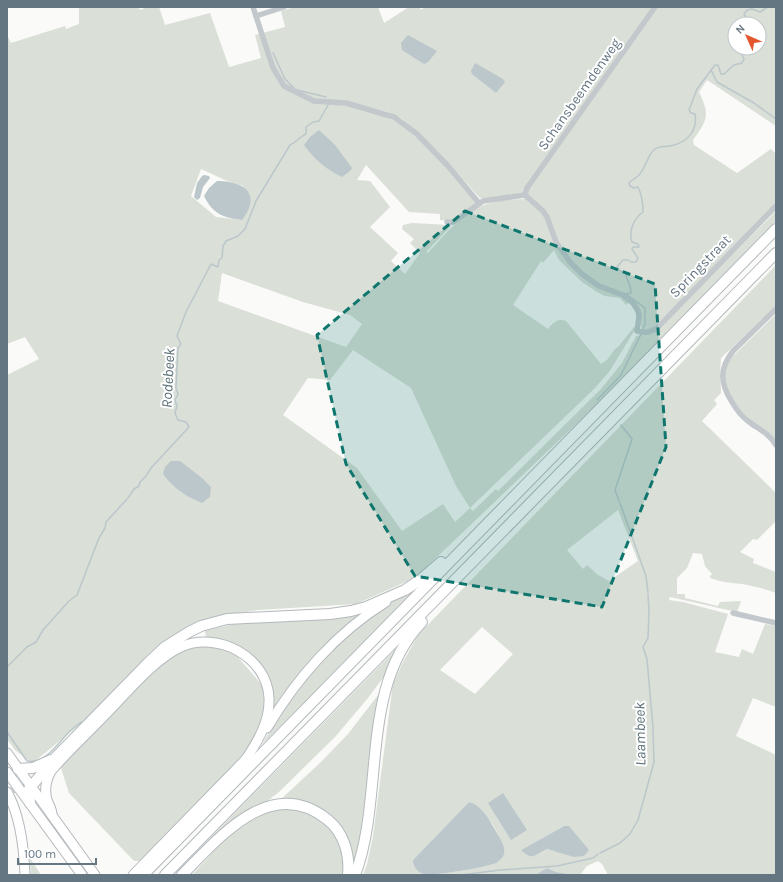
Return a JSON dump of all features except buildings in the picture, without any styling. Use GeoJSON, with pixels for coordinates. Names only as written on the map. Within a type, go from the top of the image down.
{"type":"FeatureCollection","features":[{"type":"Feature","properties":{"kind":"highway"},"geometry":{"type":"LineString","coordinates":[[142,875],[776,229]]}},
{"type":"Feature","properties":{"kind":"highway"},"geometry":{"type":"LineString","coordinates":[[165,875],[776,253]]}},
{"type":"Feature","properties":{"kind":"highway"},"geometry":{"type":"LineString","coordinates":[[133,875],[256,749],[286,699],[317,662],[352,626],[373,610],[423,578],[500,504],[519,491]]}},
{"type":"Feature","properties":{"kind":"highway"},"geometry":{"type":"LineString","coordinates":[[30,803],[29,792],[31,786],[56,757],[165,647],[189,632],[201,626],[227,619],[330,614],[351,611],[375,604],[405,590]]}},
{"type":"Feature","properties":{"kind":"highway"},"geometry":{"type":"LineString","coordinates":[[355,875],[361,860],[365,838],[382,703],[389,676],[405,644],[426,617],[432,603]]}},
{"type":"Feature","properties":{"kind":"highway"},"geometry":{"type":"LineString","coordinates":[[52,815],[52,809],[46,793],[47,781],[51,771],[152,667],[175,650],[191,644],[211,642],[232,647],[244,654],[256,666],[264,678],[269,698],[267,719],[246,759]]}},
{"type":"Feature","properties":{"kind":"highway"},"geometry":{"type":"LineString","coordinates":[[7,753],[95,875]]}},
{"type":"Feature","properties":{"kind":"highway"},"geometry":{"type":"LineString","coordinates":[[19,770],[33,768],[56,757]]}},
{"type":"Feature","properties":{"kind":"highway"},"geometry":{"type":"LineString","coordinates":[[7,772],[82,875]]}},
{"type":"Feature","properties":{"kind":"highway"},"geometry":{"type":"LineString","coordinates":[[7,794],[23,847],[25,875]]}},
{"type":"Feature","properties":{"kind":"highway"},"geometry":{"type":"LineString","coordinates":[[182,875],[222,834],[238,821],[254,812],[280,804],[291,804],[310,809],[321,815],[334,827],[342,839],[348,853],[348,875]]}},
{"type":"Feature","properties":{"kind":"street"},"geometry":{"type":"LineString","coordinates":[[253,7],[273,68],[284,86],[314,101],[346,103],[394,117],[417,134],[448,166],[479,203]]}},
{"type":"Feature","properties":{"kind":"street"},"geometry":{"type":"LineString","coordinates":[[256,16],[284,7]]}},
{"type":"Feature","properties":{"kind":"street","name":"Schansbeemdenweg"},"geometry":{"type":"LineString","coordinates":[[524,195],[527,188],[655,7]]}},
{"type":"Feature","properties":{"kind":"street"},"geometry":{"type":"LineString","coordinates":[[447,222],[450,223],[457,220],[479,203],[498,198],[524,195]]}},
{"type":"Feature","properties":{"kind":"street","name":"Springstraat"},"geometry":{"type":"LineString","coordinates":[[524,195],[544,211],[556,242],[570,262],[582,274],[599,286],[623,295],[633,303],[639,316],[637,331],[644,333],[649,333],[657,328],[776,206]]}},
{"type":"Feature","properties":{"kind":"street"},"geometry":{"type":"LineString","coordinates":[[776,309],[727,358],[724,367],[723,380],[726,393],[737,410],[748,422],[769,436],[776,445]]}},
{"type":"Feature","properties":{"kind":"street"},"geometry":{"type":"LineString","coordinates":[[732,612],[776,623]]}},
{"type":"Feature","properties":{"kind":"street"},"geometry":{"type":"LineString","coordinates":[[7,794],[17,786],[20,781],[19,770]]}},
{"type":"Feature","properties":{"kind":"highlighted area"},"geometry":{"type":"Polygon","coordinates":[[[465,211],[655,284],[666,447],[602,607],[415,576],[346,464],[317,335],[465,211]]]}},
{"type":"Feature","properties":{"kind":"shaded area"},"geometry":{"type":"Polygon","coordinates":[[[79,7],[138,7],[140,10],[148,7],[159,7],[165,25],[210,13],[229,67],[261,58],[255,35],[285,27],[281,11],[295,7],[378,7],[384,23],[409,7],[419,7],[421,10],[425,7],[776,7],[776,126],[707,80],[699,92],[705,106],[706,117],[702,127],[693,140],[694,145],[737,173],[771,149],[776,154],[776,204],[653,328],[645,330],[641,327],[631,300],[626,305],[620,298],[605,296],[597,292],[582,282],[559,260],[554,250],[543,263],[541,261],[513,305],[548,329],[556,321],[566,321],[601,364],[607,360],[634,327],[636,328],[609,372],[594,389],[470,508],[473,511],[496,489],[498,491],[600,390],[622,363],[636,336],[653,333],[776,211],[776,221],[596,405],[415,578],[356,604],[258,610],[213,617],[178,633],[138,665],[84,721],[35,761],[29,761],[15,750],[7,739],[7,375],[39,359],[25,337],[7,344],[7,35],[11,43],[65,26],[66,29],[79,24],[79,7]],[[346,101],[337,104],[382,115],[395,121],[408,130],[433,153],[476,202],[452,221],[440,220],[440,214],[409,212],[366,165],[357,180],[370,181],[390,207],[370,227],[398,253],[391,261],[405,274],[420,253],[410,243],[414,239],[402,229],[403,225],[412,223],[449,225],[450,227],[426,252],[428,253],[455,224],[479,207],[506,200],[524,199],[524,193],[483,199],[480,198],[436,150],[402,119],[388,112],[346,101]],[[201,169],[191,196],[216,217],[242,220],[243,186],[227,181],[201,169]],[[222,273],[218,301],[346,347],[362,324],[350,315],[303,302],[222,273]],[[353,350],[330,380],[308,378],[283,415],[357,468],[402,531],[443,504],[455,522],[470,508],[456,486],[411,388],[353,350]]]}},
{"type":"Feature","properties":{"kind":"shaded area"},"geometry":{"type":"Polygon","coordinates":[[[408,35],[437,51],[428,62],[424,64],[402,50],[401,43],[408,35]]]}},
{"type":"Feature","properties":{"kind":"shaded area"},"geometry":{"type":"Polygon","coordinates":[[[475,63],[503,79],[505,82],[496,93],[472,74],[471,71],[475,63]]]}},
{"type":"Feature","properties":{"kind":"shaded area"},"geometry":{"type":"Polygon","coordinates":[[[319,130],[335,145],[352,168],[342,177],[321,164],[304,145],[310,137],[319,130]]]}},
{"type":"Feature","properties":{"kind":"shaded area"},"geometry":{"type":"Polygon","coordinates":[[[204,175],[209,176],[210,178],[203,187],[200,198],[197,200],[194,197],[197,183],[204,175]]]}},
{"type":"Feature","properties":{"kind":"shaded area"},"geometry":{"type":"Polygon","coordinates":[[[217,181],[235,183],[242,186],[247,191],[250,196],[250,203],[248,211],[242,220],[229,218],[219,214],[207,202],[204,196],[209,188],[217,181]]]}},
{"type":"Feature","properties":{"kind":"shaded area"},"geometry":{"type":"Polygon","coordinates":[[[776,265],[776,306],[721,358],[721,393],[714,400],[717,404],[702,421],[776,493],[776,521],[757,540],[753,539],[740,552],[754,559],[753,563],[776,572],[776,593],[742,584],[710,578],[712,574],[705,566],[702,554],[693,553],[687,568],[677,578],[677,594],[685,594],[685,598],[718,606],[720,602],[741,601],[737,612],[670,597],[669,600],[683,602],[728,614],[715,652],[739,657],[742,649],[753,654],[765,624],[776,626],[776,707],[753,698],[736,736],[776,755],[776,875],[608,875],[602,864],[598,861],[587,866],[580,875],[568,875],[547,868],[535,875],[431,875],[494,864],[504,854],[501,840],[487,816],[475,805],[469,802],[413,860],[421,873],[424,875],[363,875],[373,836],[393,683],[418,635],[776,265]],[[618,510],[567,550],[583,569],[587,565],[598,575],[609,581],[638,561],[618,510]],[[482,627],[440,670],[475,694],[513,654],[482,627]],[[564,826],[521,850],[547,849],[554,851],[569,826],[564,826]]]}},
{"type":"Feature","properties":{"kind":"shaded area"},"geometry":{"type":"Polygon","coordinates":[[[776,314],[776,442],[741,413],[726,387],[724,375],[727,364],[732,357],[776,314]]]}},
{"type":"Feature","properties":{"kind":"shaded area"},"geometry":{"type":"Polygon","coordinates":[[[171,461],[180,461],[202,478],[211,487],[210,497],[202,503],[186,495],[171,484],[163,474],[165,467],[171,461]]]}},
{"type":"Feature","properties":{"kind":"shaded area"},"geometry":{"type":"Polygon","coordinates":[[[419,587],[262,745],[285,706],[299,687],[331,651],[366,619],[392,601],[419,587]]]}},
{"type":"Feature","properties":{"kind":"shaded area"},"geometry":{"type":"Polygon","coordinates":[[[360,613],[360,615],[323,647],[300,672],[274,708],[274,694],[269,683],[229,643],[206,638],[205,631],[238,623],[360,613]]]}},
{"type":"Feature","properties":{"kind":"shaded area"},"geometry":{"type":"Polygon","coordinates":[[[404,641],[388,671],[368,698],[335,737],[279,792],[266,802],[248,811],[179,875],[174,875],[404,641]]]}},
{"type":"Feature","properties":{"kind":"shaded area"},"geometry":{"type":"Polygon","coordinates":[[[195,647],[213,647],[236,655],[263,687],[265,712],[253,745],[142,861],[134,861],[69,793],[60,765],[153,670],[174,655],[195,647]]]}},
{"type":"Feature","properties":{"kind":"shaded area"},"geometry":{"type":"Polygon","coordinates":[[[382,690],[356,870],[329,818],[279,801],[321,762],[348,734],[382,690]]]}},
{"type":"Feature","properties":{"kind":"shaded area"},"geometry":{"type":"Polygon","coordinates":[[[503,793],[527,830],[511,840],[488,803],[503,793]]]}},
{"type":"Feature","properties":{"kind":"shaded area"},"geometry":{"type":"Polygon","coordinates":[[[469,802],[481,809],[490,821],[503,844],[503,856],[496,863],[471,869],[428,875],[419,872],[415,867],[413,860],[469,802]]]}},
{"type":"Feature","properties":{"kind":"shaded area"},"geometry":{"type":"Polygon","coordinates":[[[287,809],[307,814],[323,823],[330,830],[341,846],[344,856],[344,875],[192,875],[226,839],[245,823],[268,812],[287,809]]]}},
{"type":"Feature","properties":{"kind":"shaded area"},"geometry":{"type":"Polygon","coordinates":[[[564,826],[569,826],[589,850],[584,856],[574,857],[547,849],[534,856],[529,856],[521,850],[564,826]]]}},
{"type":"Feature","properties":{"kind":"shaded area"},"geometry":{"type":"Polygon","coordinates":[[[30,858],[41,875],[31,875],[30,858]]]}},
{"type":"Feature","properties":{"kind":"shaded area"},"geometry":{"type":"Polygon","coordinates":[[[547,868],[556,872],[569,874],[535,875],[547,868]]]}},
{"type":"Feature","properties":{"kind":"waterway","name":"Laambeek"},"geometry":{"type":"LineString","coordinates":[[745,16],[744,14],[747,10],[752,9],[760,12],[768,7]]}},
{"type":"Feature","properties":{"kind":"waterway"},"geometry":{"type":"LineString","coordinates":[[273,53],[285,79],[294,88]]}},
{"type":"Feature","properties":{"kind":"waterway","name":"Laambeek"},"geometry":{"type":"LineString","coordinates":[[642,330],[645,324],[645,308],[626,294],[631,293],[630,284],[625,272],[621,271],[617,267],[623,260],[636,262],[638,258],[632,249],[633,247],[639,247],[638,244],[632,242],[631,230],[635,221],[643,212],[642,202],[638,187],[634,188],[630,186],[629,183],[638,176],[655,149],[676,145],[690,136],[695,126],[695,114],[691,113],[689,110],[697,89],[715,65],[718,65],[721,74],[724,74],[734,65],[742,63],[744,59],[742,56]]}},
{"type":"Feature","properties":{"kind":"waterway"},"geometry":{"type":"LineString","coordinates":[[711,70],[717,82],[754,103],[776,119]]}},
{"type":"Feature","properties":{"kind":"waterway"},"geometry":{"type":"LineString","coordinates":[[297,90],[326,97]]}},
{"type":"Feature","properties":{"kind":"waterway","name":"Rodebeek"},"geometry":{"type":"LineString","coordinates":[[7,667],[27,647],[36,642],[43,630],[69,601],[77,595],[99,538],[105,528],[106,522],[128,498],[134,489],[139,486],[140,482],[151,468],[189,427],[186,422],[178,420],[175,413],[177,406],[175,400],[178,394],[176,388],[178,348],[181,344],[177,336],[186,312],[211,264],[218,267],[219,260],[222,258],[223,246],[226,241],[238,236],[245,229],[256,201],[290,145],[306,134],[306,127],[313,122],[319,121],[328,105]]}},
{"type":"Feature","properties":{"kind":"waterway","name":"Laambeek"},"geometry":{"type":"LineString","coordinates":[[597,400],[621,375],[641,334]]}},
{"type":"Feature","properties":{"kind":"waterway","name":"Laambeek"},"geometry":{"type":"LineString","coordinates":[[619,501],[615,490],[632,439],[621,425]]}},
{"type":"Feature","properties":{"kind":"waterway","name":"Laambeek"},"geometry":{"type":"LineString","coordinates":[[620,503],[646,576],[648,593]]}},
{"type":"Feature","properties":{"kind":"waterway","name":"Laambeek"},"geometry":{"type":"LineString","coordinates":[[600,853],[620,843],[630,834],[638,820],[654,762],[653,728],[647,659],[643,647],[648,638],[648,595]]}},
{"type":"Feature","properties":{"kind":"waterway"},"geometry":{"type":"LineString","coordinates":[[7,732],[27,761],[34,761],[40,760],[51,752],[69,732],[81,722]]}},
{"type":"Feature","properties":{"kind":"waterway","name":"Laambeek"},"geometry":{"type":"LineString","coordinates":[[461,875],[500,870],[557,866],[593,858],[598,854]]}}]}
